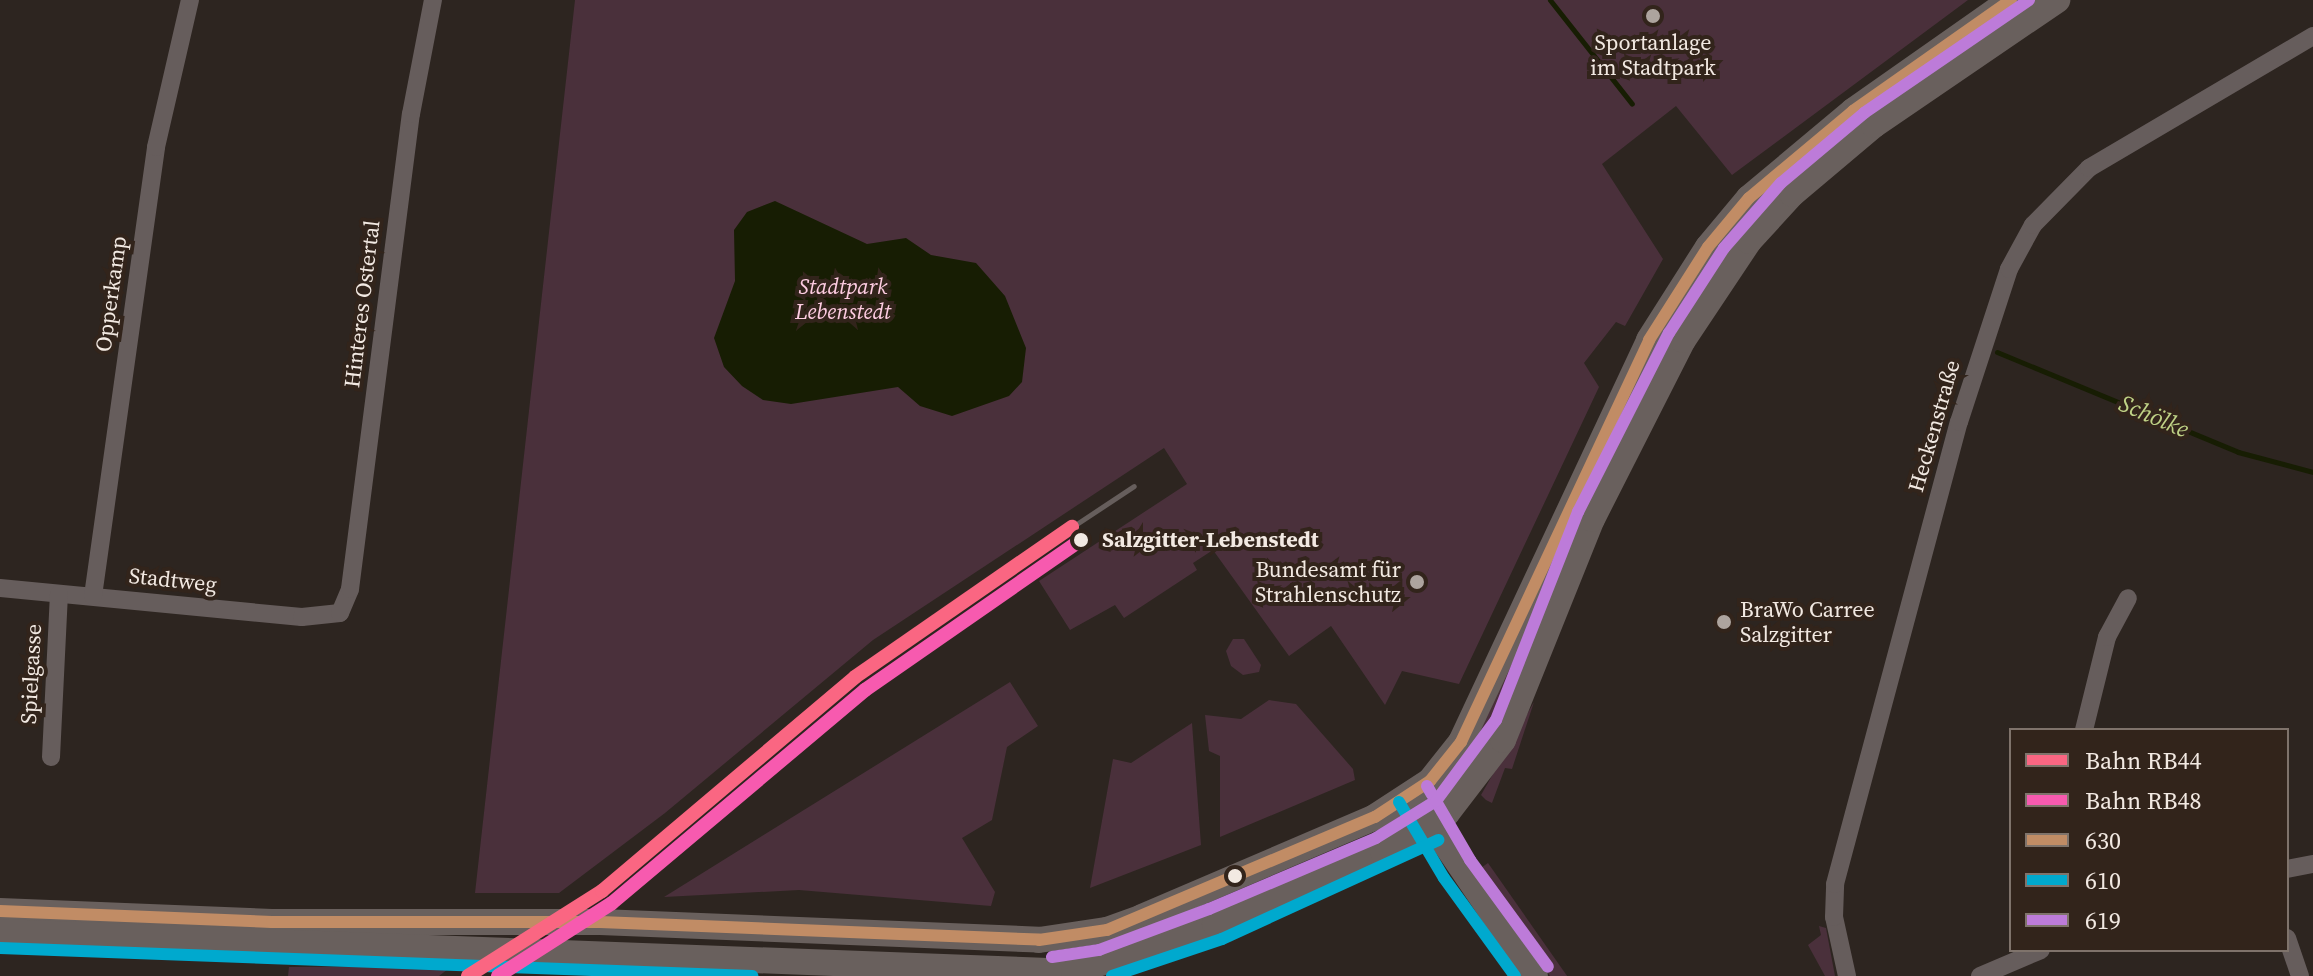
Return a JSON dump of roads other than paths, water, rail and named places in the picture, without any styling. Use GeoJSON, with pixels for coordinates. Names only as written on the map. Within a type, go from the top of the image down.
{"type":"FeatureCollection","features":[{"type":"Feature","properties":{"kind":"street","name":"Opperkamp"},"geometry":{"type":"LineString","coordinates":[[93,596],[156,147],[190,0]]}},
{"type":"Feature","properties":{"kind":"street","name":"Hinteres Ostertal"},"geometry":{"type":"LineString","coordinates":[[340,613],[350,589],[411,114],[433,0]]}},
{"type":"Feature","properties":{"kind":"street"},"geometry":{"type":"LineString","coordinates":[[0,911],[272,922],[515,919],[1039,940],[1107,930],[1375,817],[1413,794],[1447,763],[1469,728],[1649,340],[1684,279],[1749,198],[1887,85],[2011,0]]}},
{"type":"Feature","properties":{"kind":"street"},"geometry":{"type":"LineString","coordinates":[[0,932],[1027,975],[1103,966],[1215,924],[1431,825],[1469,790],[1510,728],[1592,519],[1679,348],[1737,257],[1792,194],[1863,134],[2057,0]]}},
{"type":"Feature","properties":{"kind":"street","name":"Heckenstraße"},"geometry":{"type":"LineString","coordinates":[[1847,976],[1835,926],[1835,884],[1959,422],[2009,269],[2033,225],[2089,168],[2313,36]]}},
{"type":"Feature","properties":{"kind":"street","name":"Stadtweg"},"geometry":{"type":"LineString","coordinates":[[0,588],[312,618],[340,613]]}},
{"type":"Feature","properties":{"kind":"street","name":"Spielgasse"},"geometry":{"type":"LineString","coordinates":[[51,757],[59,594]]}},
{"type":"Feature","properties":{"kind":"street"},"geometry":{"type":"LineString","coordinates":[[2084,728],[2107,637],[2128,598]]}},
{"type":"Feature","properties":{"kind":"street"},"geometry":{"type":"LineString","coordinates":[[1413,794],[1535,976]]}},
{"type":"Feature","properties":{"kind":"street"},"geometry":{"type":"LineString","coordinates":[[2289,869],[2313,864]]}},
{"type":"Feature","properties":{"kind":"street"},"geometry":{"type":"LineString","coordinates":[[1039,940],[1054,974]]}},
{"type":"Feature","properties":{"kind":"street"},"geometry":{"type":"LineString","coordinates":[[1027,975],[1039,940]]}},
{"type":"Feature","properties":{"kind":"street"},"geometry":{"type":"LineString","coordinates":[[2289,944],[2300,976]]}},
{"type":"Feature","properties":{"kind":"street"},"geometry":{"type":"LineString","coordinates":[[1980,976],[2036,952]]}},
{"type":"Feature","properties":{"kind":"waterway","name":"Schölke"},"geometry":{"type":"LineString","coordinates":[[1550,0],[1632,104]]}},
{"type":"Feature","properties":{"kind":"waterway","name":"Schölke"},"geometry":{"type":"LineString","coordinates":[[1997,352],[2238,452],[2313,472]]}},
{"type":"Feature","properties":{"kind":"railway"},"geometry":{"type":"LineString","coordinates":[[1072,527],[1134,486]]}},
{"type":"Feature","properties":{"kind":"rail line","name":"RB44"},"geometry":{"type":"LineString","coordinates":[[468,976],[602,891],[855,677],[1072,527]]}},
{"type":"Feature","properties":{"kind":"rail line","name":"RB48"},"geometry":{"type":"LineString","coordinates":[[498,976],[612,903],[865,690],[1081,540]]}},
{"type":"Feature","properties":{"kind":"place","name":"Sportanlage im Stadtpark"},"geometry":{"type":"Point","coordinates":[1653,16]}},
{"type":"Feature","properties":{"kind":"place","name":"Salzgitter-Lebenstedt"},"geometry":{"type":"Point","coordinates":[1081,540]}},
{"type":"Feature","properties":{"kind":"place","name":"Bundesamt für Strahlenschutz"},"geometry":{"type":"Point","coordinates":[1417,582]}},
{"type":"Feature","properties":{"kind":"place","name":"BraWo Carree Salzgitter"},"geometry":{"type":"Point","coordinates":[1724,622]}},
{"type":"Feature","properties":{"kind":"park label","name":"Stadtpark Lebenstedt"},"geometry":{"type":"Point","coordinates":[843,298]}}]}
